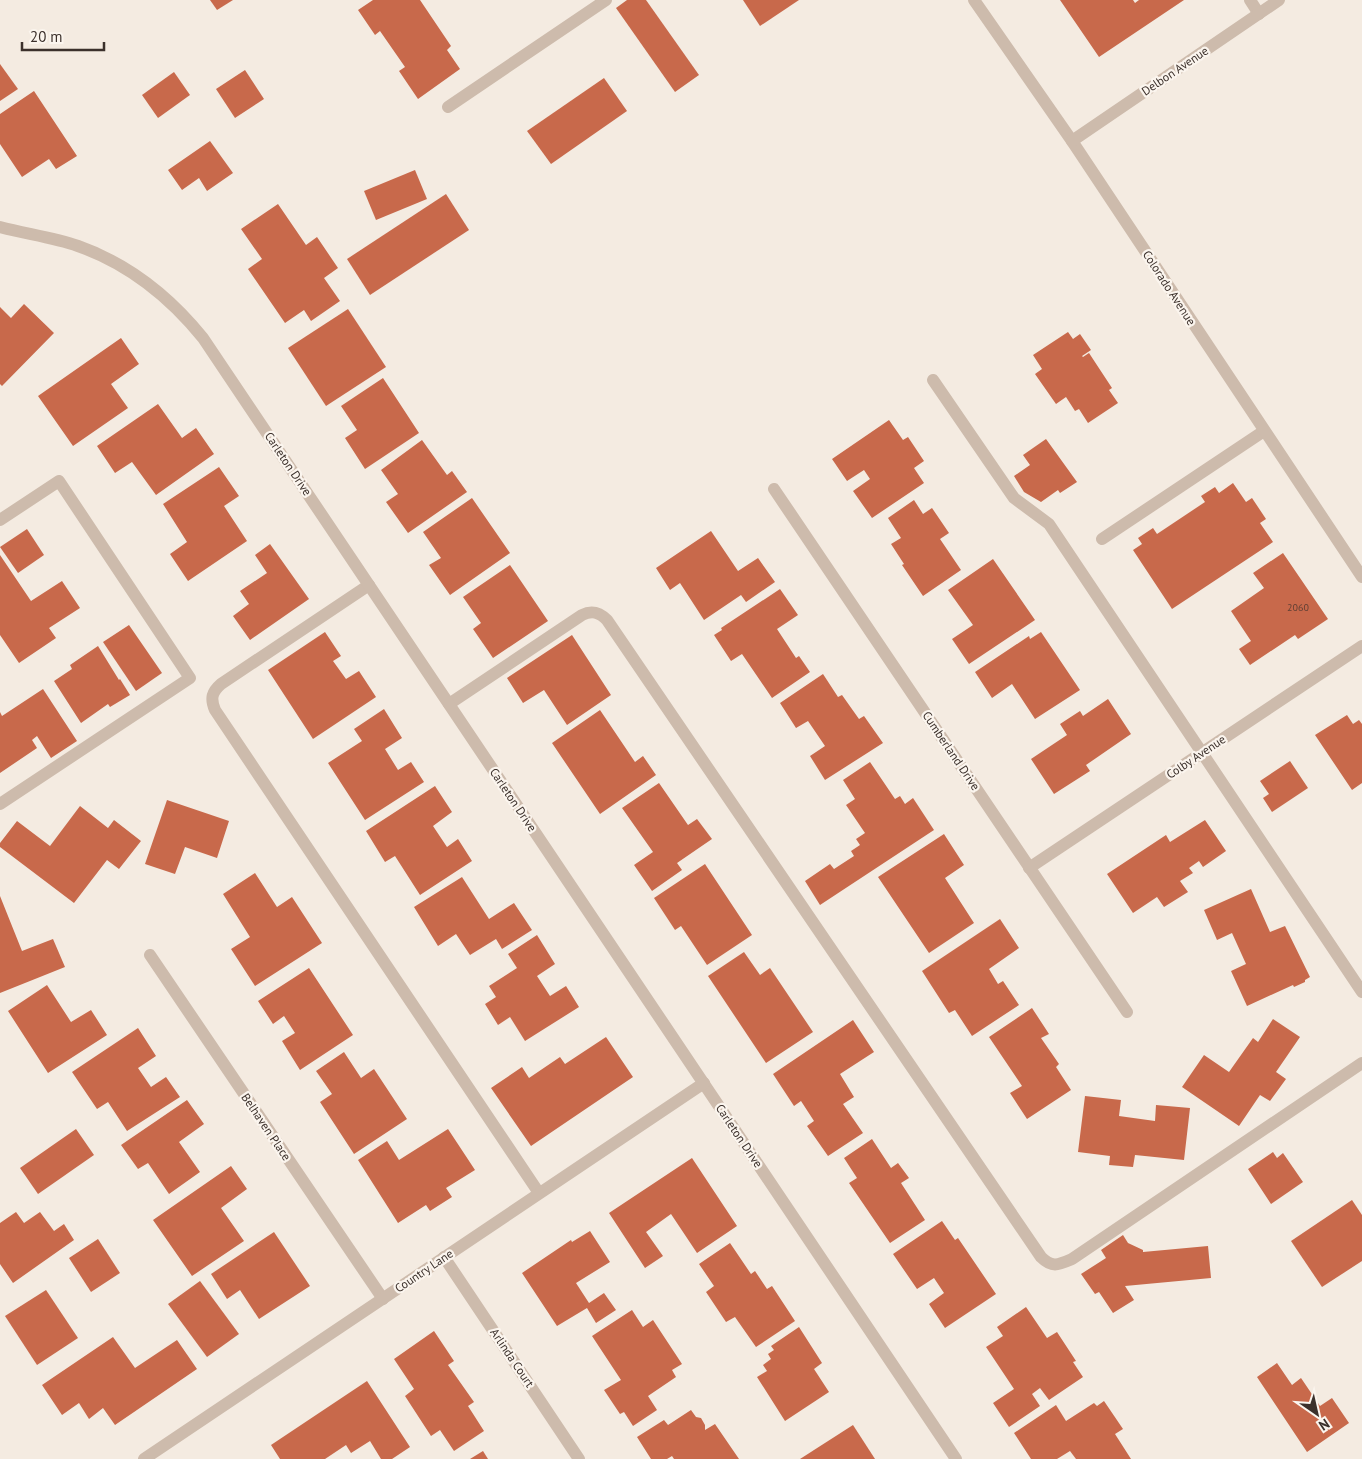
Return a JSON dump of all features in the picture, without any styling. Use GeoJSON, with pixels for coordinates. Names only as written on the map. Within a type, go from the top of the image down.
{"type":"FeatureCollection","features":[{"type":"Feature","properties":{"kind":"street"},"geometry":{"type":"LineString","coordinates":[[448,107],[606,0]]}},
{"type":"Feature","properties":{"kind":"street","name":"Colorado Avenue"},"geometry":{"type":"LineString","coordinates":[[974,0],[1072,141],[1362,577]]}},
{"type":"Feature","properties":{"kind":"street"},"geometry":{"type":"LineString","coordinates":[[1250,0],[1259,14]]}},
{"type":"Feature","properties":{"kind":"street","name":"Delbon Avenue"},"geometry":{"type":"LineString","coordinates":[[1072,141],[1280,0]]}},
{"type":"Feature","properties":{"kind":"street","name":"Carleton Drive"},"geometry":{"type":"LineString","coordinates":[[0,227],[77,246],[114,261],[148,282],[177,308],[208,346],[956,1459]]}},
{"type":"Feature","properties":{"kind":"street"},"geometry":{"type":"LineString","coordinates":[[933,380],[1014,498],[1048,524],[1362,992]]}},
{"type":"Feature","properties":{"kind":"street"},"geometry":{"type":"LineString","coordinates":[[1102,539],[1264,431]]}},
{"type":"Feature","properties":{"kind":"street"},"geometry":{"type":"LineString","coordinates":[[0,520],[59,481],[190,678],[0,804]]}},
{"type":"Feature","properties":{"kind":"street","name":"Cumberland Drive"},"geometry":{"type":"LineString","coordinates":[[774,489],[1127,1012]]}},
{"type":"Feature","properties":{"kind":"street"},"geometry":{"type":"LineString","coordinates":[[369,585],[221,684],[215,689],[212,702],[215,710],[539,1193]]}},
{"type":"Feature","properties":{"kind":"street"},"geometry":{"type":"LineString","coordinates":[[449,704],[582,616],[589,612],[602,615],[1041,1257],[1047,1263],[1054,1265],[1072,1259],[1362,1063]]}},
{"type":"Feature","properties":{"kind":"street","name":"Colby Avenue"},"geometry":{"type":"LineString","coordinates":[[1030,868],[1362,646]]}},
{"type":"Feature","properties":{"kind":"street","name":"Belhaven Place"},"geometry":{"type":"LineString","coordinates":[[150,955],[383,1298]]}},
{"type":"Feature","properties":{"kind":"street","name":"Country Lane"},"geometry":{"type":"LineString","coordinates":[[144,1459],[704,1083]]}},
{"type":"Feature","properties":{"kind":"street","name":"Arlinda Court"},"geometry":{"type":"LineString","coordinates":[[444,1257],[579,1459]]}},
{"type":"Feature","properties":{"kind":"building"},"geometry":{"type":"Polygon","coordinates":[[[210,0],[233,0],[217,10],[210,0]]]}},
{"type":"Feature","properties":{"kind":"building"},"geometry":{"type":"Polygon","coordinates":[[[373,0],[420,0],[451,46],[447,50],[460,69],[418,99],[399,71],[405,67],[380,31],[375,35],[358,10],[373,0]]]}},
{"type":"Feature","properties":{"kind":"building"},"geometry":{"type":"Polygon","coordinates":[[[627,0],[646,0],[699,75],[675,92],[616,8],[627,0]]]}},
{"type":"Feature","properties":{"kind":"building"},"geometry":{"type":"Polygon","coordinates":[[[743,0],[799,0],[760,26],[743,0]]]}},
{"type":"Feature","properties":{"kind":"building"},"geometry":{"type":"Polygon","coordinates":[[[1060,0],[1133,0],[1135,3],[1139,0],[1184,0],[1099,57],[1060,0]]]}},
{"type":"Feature","properties":{"kind":"building"},"geometry":{"type":"Polygon","coordinates":[[[0,64],[18,89],[0,101],[0,64]]]}},
{"type":"Feature","properties":{"kind":"building"},"geometry":{"type":"Polygon","coordinates":[[[245,70],[264,99],[235,118],[216,89],[245,70]]]}},
{"type":"Feature","properties":{"kind":"building"},"geometry":{"type":"Polygon","coordinates":[[[174,72],[190,95],[158,118],[142,95],[174,72]]]}},
{"type":"Feature","properties":{"kind":"building"},"geometry":{"type":"Polygon","coordinates":[[[604,78],[627,111],[551,164],[527,131],[604,78]]]}},
{"type":"Feature","properties":{"kind":"building"},"geometry":{"type":"Polygon","coordinates":[[[34,91],[77,156],[56,169],[49,159],[22,177],[0,144],[0,114],[34,91]]]}},
{"type":"Feature","properties":{"kind":"building"},"geometry":{"type":"Polygon","coordinates":[[[210,141],[233,173],[207,191],[199,178],[182,190],[168,170],[210,141]]]}},
{"type":"Feature","properties":{"kind":"building"},"geometry":{"type":"Polygon","coordinates":[[[415,170],[427,199],[376,220],[364,191],[415,170]]]}},
{"type":"Feature","properties":{"kind":"building"},"geometry":{"type":"Polygon","coordinates":[[[446,194],[469,230],[370,295],[347,259],[446,194]]]}},
{"type":"Feature","properties":{"kind":"building"},"geometry":{"type":"Polygon","coordinates":[[[278,204],[306,245],[317,237],[338,268],[324,278],[340,301],[311,321],[304,310],[285,323],[248,269],[262,259],[241,229],[278,204]]]}},
{"type":"Feature","properties":{"kind":"building"},"geometry":{"type":"Polygon","coordinates":[[[24,304],[54,333],[2,386],[0,384],[0,307],[11,318],[24,304]]]}},
{"type":"Feature","properties":{"kind":"building"},"geometry":{"type":"Polygon","coordinates":[[[348,309],[386,367],[326,406],[288,348],[348,309]]]}},
{"type":"Feature","properties":{"kind":"building"},"geometry":{"type":"Polygon","coordinates":[[[1068,332],[1073,339],[1080,334],[1091,350],[1082,356],[1089,353],[1112,388],[1109,390],[1118,403],[1088,423],[1079,409],[1075,411],[1066,397],[1056,404],[1035,374],[1042,369],[1033,355],[1068,332]]]}},
{"type":"Feature","properties":{"kind":"building"},"geometry":{"type":"Polygon","coordinates":[[[121,338],[139,364],[111,384],[128,408],[73,446],[38,396],[121,338]]]}},
{"type":"Feature","properties":{"kind":"building"},"geometry":{"type":"Polygon","coordinates":[[[383,378],[419,433],[365,469],[345,438],[357,430],[341,406],[383,378]]]}},
{"type":"Feature","properties":{"kind":"building"},"geometry":{"type":"Polygon","coordinates":[[[158,404],[182,438],[196,428],[214,454],[156,495],[132,462],[115,473],[97,446],[158,404]]]}},
{"type":"Feature","properties":{"kind":"building"},"geometry":{"type":"Polygon","coordinates":[[[889,420],[903,440],[908,437],[924,461],[914,468],[924,483],[872,518],[853,491],[870,479],[864,470],[847,481],[832,459],[889,420]]]}},
{"type":"Feature","properties":{"kind":"building"},"geometry":{"type":"Polygon","coordinates":[[[1046,439],[1077,482],[1060,493],[1058,490],[1041,502],[1024,492],[1014,476],[1030,465],[1023,455],[1046,439]]]}},
{"type":"Feature","properties":{"kind":"building"},"geometry":{"type":"Polygon","coordinates":[[[422,440],[447,475],[452,471],[467,492],[408,533],[386,502],[398,494],[381,470],[422,440]]]}},
{"type":"Feature","properties":{"kind":"building"},"geometry":{"type":"Polygon","coordinates":[[[219,467],[239,496],[224,506],[247,541],[188,581],[170,554],[187,542],[163,504],[219,467]]]}},
{"type":"Feature","properties":{"kind":"building"},"geometry":{"type":"Polygon","coordinates":[[[1233,483],[1246,502],[1252,498],[1266,519],[1260,523],[1273,542],[1172,609],[1133,550],[1142,544],[1138,538],[1153,528],[1157,534],[1205,502],[1201,496],[1215,487],[1219,493],[1233,483]]]}},
{"type":"Feature","properties":{"kind":"building"},"geometry":{"type":"Polygon","coordinates":[[[472,498],[510,553],[450,595],[429,565],[441,558],[423,532],[472,498]]]}},
{"type":"Feature","properties":{"kind":"building"},"geometry":{"type":"Polygon","coordinates":[[[914,500],[923,514],[932,508],[949,533],[940,539],[961,570],[923,596],[902,565],[904,564],[891,544],[901,538],[888,518],[914,500]]]}},
{"type":"Feature","properties":{"kind":"building"},"geometry":{"type":"Polygon","coordinates":[[[27,529],[44,555],[18,573],[0,547],[27,529]]]}},
{"type":"Feature","properties":{"kind":"building"},"geometry":{"type":"Polygon","coordinates":[[[711,531],[738,571],[758,558],[775,582],[746,602],[741,595],[704,620],[680,583],[670,590],[656,568],[711,531]]]}},
{"type":"Feature","properties":{"kind":"building"},"geometry":{"type":"Polygon","coordinates":[[[270,544],[309,599],[250,640],[233,616],[249,604],[240,591],[267,573],[255,555],[270,544]]]}},
{"type":"Feature","properties":{"kind":"building"},"geometry":{"type":"Polygon","coordinates":[[[1283,553],[1328,619],[1298,639],[1295,635],[1250,665],[1239,649],[1251,641],[1231,611],[1264,588],[1253,573],[1283,553]]]}},
{"type":"Feature","properties":{"kind":"building"},"geometry":{"type":"Polygon","coordinates":[[[0,555],[31,601],[62,581],[80,608],[49,628],[56,638],[19,663],[0,635],[0,555]]]}},
{"type":"Feature","properties":{"kind":"building"},"geometry":{"type":"Polygon","coordinates":[[[993,559],[1035,620],[969,664],[952,639],[973,625],[948,590],[993,559]]]}},
{"type":"Feature","properties":{"kind":"building"},"geometry":{"type":"Polygon","coordinates":[[[510,565],[548,621],[493,658],[473,629],[481,623],[463,597],[510,565]]]}},
{"type":"Feature","properties":{"kind":"building"},"geometry":{"type":"Polygon","coordinates":[[[780,589],[798,615],[777,629],[796,658],[799,656],[810,672],[772,698],[742,654],[731,661],[714,635],[722,630],[721,628],[780,589]]]}},
{"type":"Feature","properties":{"kind":"building"},"geometry":{"type":"Polygon","coordinates":[[[129,625],[162,673],[136,691],[103,642],[129,625]]]}},
{"type":"Feature","properties":{"kind":"building"},"geometry":{"type":"Polygon","coordinates":[[[325,632],[341,656],[333,661],[346,679],[359,671],[376,697],[313,739],[268,670],[325,632]]]}},
{"type":"Feature","properties":{"kind":"building"},"geometry":{"type":"Polygon","coordinates":[[[1041,632],[1080,690],[1035,719],[1012,684],[992,698],[975,672],[1029,636],[1030,639],[1041,632]]]}},
{"type":"Feature","properties":{"kind":"building"},"geometry":{"type":"Polygon","coordinates":[[[572,635],[611,695],[567,725],[544,690],[523,703],[507,678],[572,635]]]}},
{"type":"Feature","properties":{"kind":"building"},"geometry":{"type":"Polygon","coordinates":[[[98,646],[130,695],[110,707],[108,704],[81,723],[54,681],[72,669],[70,665],[98,646]]]}},
{"type":"Feature","properties":{"kind":"building"},"geometry":{"type":"Polygon","coordinates":[[[823,674],[838,697],[842,695],[859,719],[864,716],[883,743],[825,780],[810,756],[825,746],[808,721],[796,728],[780,703],[823,674]]]}},
{"type":"Feature","properties":{"kind":"building"},"geometry":{"type":"Polygon","coordinates":[[[43,689],[77,741],[51,758],[37,736],[32,740],[37,748],[0,773],[0,712],[2,716],[43,689]]]}},
{"type":"Feature","properties":{"kind":"building"},"geometry":{"type":"Polygon","coordinates":[[[1108,699],[1131,734],[1086,765],[1090,771],[1054,794],[1031,759],[1067,735],[1060,724],[1080,711],[1083,716],[1108,699]]]}},
{"type":"Feature","properties":{"kind":"building"},"geometry":{"type":"Polygon","coordinates":[[[384,709],[402,738],[385,749],[398,770],[411,762],[424,782],[365,820],[328,763],[362,741],[354,729],[384,709]]]}},
{"type":"Feature","properties":{"kind":"building"},"geometry":{"type":"Polygon","coordinates":[[[600,710],[635,762],[643,756],[656,775],[600,814],[552,743],[600,710]]]}},
{"type":"Feature","properties":{"kind":"building"},"geometry":{"type":"Polygon","coordinates":[[[1347,715],[1353,724],[1359,720],[1362,724],[1362,783],[1352,790],[1315,735],[1347,715]]]}},
{"type":"Feature","properties":{"kind":"building"},"geometry":{"type":"Polygon","coordinates":[[[1290,761],[1308,788],[1272,812],[1263,798],[1269,794],[1260,781],[1290,761]]]}},
{"type":"Feature","properties":{"kind":"building"},"geometry":{"type":"Polygon","coordinates":[[[870,762],[895,799],[900,796],[905,804],[913,798],[934,830],[820,905],[805,881],[830,864],[834,869],[854,856],[851,851],[860,845],[856,839],[865,833],[846,805],[855,799],[843,780],[870,762]]]}},
{"type":"Feature","properties":{"kind":"building"},"geometry":{"type":"Polygon","coordinates":[[[659,783],[688,825],[697,819],[712,839],[677,863],[682,870],[652,891],[634,865],[653,852],[622,808],[659,783]]]}},
{"type":"Feature","properties":{"kind":"building"},"geometry":{"type":"Polygon","coordinates":[[[435,786],[452,812],[433,826],[447,847],[458,839],[472,861],[420,895],[395,856],[385,862],[366,831],[435,786]]]}},
{"type":"Feature","properties":{"kind":"building"},"geometry":{"type":"Polygon","coordinates":[[[167,800],[229,821],[217,858],[185,847],[175,874],[145,864],[167,800]]]}},
{"type":"Feature","properties":{"kind":"building"},"geometry":{"type":"Polygon","coordinates":[[[80,806],[108,828],[114,820],[141,841],[119,869],[107,860],[74,903],[0,847],[0,843],[17,821],[50,846],[80,806]]]}},
{"type":"Feature","properties":{"kind":"building"},"geometry":{"type":"Polygon","coordinates":[[[1205,820],[1226,851],[1203,867],[1199,861],[1189,868],[1193,873],[1180,881],[1188,892],[1164,907],[1157,897],[1133,913],[1107,874],[1166,835],[1170,842],[1205,820]]]}},
{"type":"Feature","properties":{"kind":"building"},"geometry":{"type":"Polygon","coordinates":[[[944,834],[964,865],[945,878],[974,923],[929,953],[878,877],[944,834]]]}},
{"type":"Feature","properties":{"kind":"building"},"geometry":{"type":"Polygon","coordinates":[[[705,864],[752,935],[707,965],[681,926],[675,930],[654,898],[705,864]]]}},
{"type":"Feature","properties":{"kind":"building"},"geometry":{"type":"Polygon","coordinates":[[[255,873],[277,907],[292,897],[322,943],[255,986],[231,949],[250,937],[223,894],[255,873]]]}},
{"type":"Feature","properties":{"kind":"building"},"geometry":{"type":"Polygon","coordinates":[[[462,877],[489,919],[514,903],[532,930],[502,949],[496,939],[470,955],[456,934],[438,946],[414,907],[462,877]]]}},
{"type":"Feature","properties":{"kind":"building"},"geometry":{"type":"Polygon","coordinates":[[[1251,889],[1270,932],[1285,926],[1310,977],[1305,982],[1294,987],[1293,985],[1247,1006],[1231,971],[1246,964],[1232,933],[1217,940],[1204,910],[1251,889]]]}},
{"type":"Feature","properties":{"kind":"building"},"geometry":{"type":"Polygon","coordinates":[[[0,896],[22,951],[53,939],[65,967],[0,993],[0,896]]]}},
{"type":"Feature","properties":{"kind":"building"},"geometry":{"type":"Polygon","coordinates":[[[1000,919],[1019,948],[989,969],[998,984],[1003,981],[1019,1005],[972,1036],[955,1010],[949,1013],[922,971],[1000,919]]]}},
{"type":"Feature","properties":{"kind":"building"},"geometry":{"type":"Polygon","coordinates":[[[537,935],[555,964],[537,976],[550,996],[566,986],[579,1007],[525,1041],[510,1017],[498,1025],[485,1004],[496,997],[489,986],[517,968],[508,954],[537,935]]]}},
{"type":"Feature","properties":{"kind":"building"},"geometry":{"type":"Polygon","coordinates":[[[744,952],[760,975],[770,968],[813,1032],[766,1063],[708,976],[744,952]]]}},
{"type":"Feature","properties":{"kind":"building"},"geometry":{"type":"Polygon","coordinates":[[[309,968],[353,1035],[300,1070],[282,1041],[295,1033],[284,1016],[273,1024],[258,1001],[309,968]]]}},
{"type":"Feature","properties":{"kind":"building"},"geometry":{"type":"Polygon","coordinates":[[[47,985],[71,1022],[91,1010],[107,1035],[48,1073],[8,1011],[47,985]]]}},
{"type":"Feature","properties":{"kind":"building"},"geometry":{"type":"Polygon","coordinates":[[[1032,1008],[1049,1034],[1041,1038],[1059,1064],[1056,1067],[1071,1090],[1027,1119],[1010,1093],[1022,1086],[989,1037],[1032,1008]]]}},
{"type":"Feature","properties":{"kind":"building"},"geometry":{"type":"Polygon","coordinates":[[[1273,1019],[1300,1037],[1276,1072],[1286,1079],[1270,1101],[1260,1095],[1239,1126],[1182,1087],[1204,1055],[1229,1072],[1253,1038],[1258,1042],[1273,1019]]]}},
{"type":"Feature","properties":{"kind":"building"},"geometry":{"type":"Polygon","coordinates":[[[853,1020],[874,1052],[840,1074],[854,1097],[843,1104],[863,1133],[828,1156],[807,1126],[814,1121],[801,1101],[794,1106],[773,1074],[853,1020]]]}},
{"type":"Feature","properties":{"kind":"building"},"geometry":{"type":"Polygon","coordinates":[[[138,1028],[156,1056],[138,1068],[151,1087],[166,1077],[180,1097],[127,1131],[108,1102],[97,1109],[72,1072],[138,1028]]]}},
{"type":"Feature","properties":{"kind":"building"},"geometry":{"type":"Polygon","coordinates":[[[606,1037],[633,1077],[531,1146],[491,1088],[522,1067],[529,1078],[560,1057],[565,1064],[606,1037]]]}},
{"type":"Feature","properties":{"kind":"building"},"geometry":{"type":"Polygon","coordinates":[[[344,1052],[361,1078],[374,1069],[407,1119],[354,1154],[320,1102],[332,1094],[316,1071],[344,1052]]]}},
{"type":"Feature","properties":{"kind":"building"},"geometry":{"type":"Polygon","coordinates":[[[1085,1096],[1121,1100],[1119,1116],[1155,1121],[1156,1105],[1190,1108],[1184,1160],[1135,1155],[1133,1167],[1109,1165],[1110,1156],[1078,1152],[1085,1096]]]}},
{"type":"Feature","properties":{"kind":"building"},"geometry":{"type":"Polygon","coordinates":[[[187,1100],[204,1124],[179,1142],[200,1172],[169,1194],[148,1163],[138,1169],[121,1145],[187,1100]]]}},
{"type":"Feature","properties":{"kind":"building"},"geometry":{"type":"Polygon","coordinates":[[[76,1129],[94,1155],[38,1194],[20,1168],[76,1129]]]}},
{"type":"Feature","properties":{"kind":"building"},"geometry":{"type":"Polygon","coordinates":[[[448,1129],[475,1170],[446,1188],[452,1197],[430,1211],[426,1205],[398,1223],[358,1160],[387,1141],[399,1160],[448,1129]]]}},
{"type":"Feature","properties":{"kind":"building"},"geometry":{"type":"Polygon","coordinates":[[[872,1139],[891,1168],[898,1163],[909,1178],[901,1183],[925,1220],[890,1243],[849,1183],[857,1178],[844,1158],[872,1139]]]}},
{"type":"Feature","properties":{"kind":"building"},"geometry":{"type":"Polygon","coordinates":[[[1273,1152],[1277,1158],[1283,1153],[1303,1182],[1271,1204],[1248,1169],[1273,1152]]]}},
{"type":"Feature","properties":{"kind":"building"},"geometry":{"type":"Polygon","coordinates":[[[692,1158],[737,1226],[697,1253],[671,1214],[646,1232],[663,1256],[645,1268],[609,1213],[692,1158]]]}},
{"type":"Feature","properties":{"kind":"building"},"geometry":{"type":"Polygon","coordinates":[[[231,1166],[247,1189],[221,1208],[244,1241],[192,1276],[153,1220],[231,1166]]]}},
{"type":"Feature","properties":{"kind":"building"},"geometry":{"type":"Polygon","coordinates":[[[1352,1200],[1362,1215],[1362,1261],[1322,1287],[1291,1241],[1352,1200]]]}},
{"type":"Feature","properties":{"kind":"building"},"geometry":{"type":"Polygon","coordinates":[[[16,1212],[24,1223],[40,1212],[54,1231],[64,1224],[74,1240],[13,1283],[0,1264],[0,1223],[16,1212]]]}},
{"type":"Feature","properties":{"kind":"building"},"geometry":{"type":"Polygon","coordinates":[[[942,1221],[955,1240],[958,1238],[996,1294],[945,1328],[929,1304],[944,1293],[934,1278],[917,1289],[893,1254],[942,1221]]]}},
{"type":"Feature","properties":{"kind":"building"},"geometry":{"type":"Polygon","coordinates":[[[590,1231],[610,1262],[576,1283],[589,1303],[604,1293],[616,1310],[596,1323],[587,1308],[557,1326],[522,1273],[571,1240],[572,1242],[590,1231]]]}},
{"type":"Feature","properties":{"kind":"building"},"geometry":{"type":"Polygon","coordinates":[[[274,1232],[310,1286],[259,1319],[240,1290],[227,1299],[211,1274],[274,1232]]]}},
{"type":"Feature","properties":{"kind":"building"},"geometry":{"type":"Polygon","coordinates":[[[1123,1235],[1128,1243],[1143,1250],[1143,1252],[1208,1246],[1211,1278],[1125,1286],[1134,1300],[1113,1313],[1099,1292],[1095,1294],[1081,1274],[1106,1258],[1101,1250],[1123,1235]]]}},
{"type":"Feature","properties":{"kind":"building"},"geometry":{"type":"Polygon","coordinates":[[[98,1239],[120,1273],[91,1292],[69,1258],[98,1239]]]}},
{"type":"Feature","properties":{"kind":"building"},"geometry":{"type":"Polygon","coordinates":[[[730,1243],[751,1274],[755,1271],[767,1289],[772,1286],[795,1321],[756,1347],[735,1317],[726,1322],[706,1292],[714,1286],[699,1264],[730,1243]]]}},
{"type":"Feature","properties":{"kind":"building"},"geometry":{"type":"Polygon","coordinates":[[[200,1281],[239,1334],[207,1357],[168,1304],[200,1281]]]}},
{"type":"Feature","properties":{"kind":"building"},"geometry":{"type":"Polygon","coordinates":[[[46,1290],[78,1338],[37,1365],[5,1316],[46,1290]]]}},
{"type":"Feature","properties":{"kind":"building"},"geometry":{"type":"Polygon","coordinates":[[[1026,1307],[1047,1338],[1057,1332],[1076,1361],[1073,1362],[1083,1377],[1049,1400],[1040,1388],[1032,1394],[1040,1406],[1009,1427],[993,1403],[1014,1389],[986,1347],[1003,1336],[997,1327],[1026,1307]]]}},
{"type":"Feature","properties":{"kind":"building"},"geometry":{"type":"Polygon","coordinates":[[[632,1310],[643,1327],[653,1320],[682,1364],[672,1370],[676,1377],[648,1396],[657,1410],[633,1426],[624,1412],[620,1414],[604,1390],[621,1380],[592,1336],[632,1310]]]}},
{"type":"Feature","properties":{"kind":"building"},"geometry":{"type":"Polygon","coordinates":[[[799,1327],[822,1363],[814,1369],[829,1392],[785,1421],[757,1377],[767,1371],[763,1365],[771,1359],[768,1354],[774,1350],[771,1346],[799,1327]]]}},
{"type":"Feature","properties":{"kind":"building"},"geometry":{"type":"Polygon","coordinates":[[[434,1331],[454,1361],[448,1365],[474,1402],[468,1406],[484,1431],[454,1451],[440,1430],[431,1436],[405,1396],[414,1389],[394,1359],[434,1331]]]}},
{"type":"Feature","properties":{"kind":"building"},"geometry":{"type":"Polygon","coordinates":[[[113,1337],[135,1368],[177,1340],[197,1369],[115,1425],[103,1408],[89,1419],[79,1403],[62,1415],[42,1385],[113,1337]]]}},
{"type":"Feature","properties":{"kind":"building"},"geometry":{"type":"Polygon","coordinates":[[[1277,1363],[1292,1385],[1301,1378],[1320,1406],[1332,1398],[1349,1423],[1307,1452],[1257,1377],[1277,1363]]]}},
{"type":"Feature","properties":{"kind":"building"},"geometry":{"type":"Polygon","coordinates":[[[367,1381],[410,1447],[392,1459],[381,1459],[370,1441],[351,1453],[346,1445],[325,1459],[280,1459],[271,1445],[367,1381]]]}},
{"type":"Feature","properties":{"kind":"building"},"geometry":{"type":"Polygon","coordinates":[[[1104,1401],[1123,1429],[1115,1434],[1131,1459],[1076,1459],[1070,1451],[1057,1459],[1031,1459],[1014,1433],[1056,1405],[1066,1421],[1094,1403],[1097,1406],[1104,1401]]]}},
{"type":"Feature","properties":{"kind":"building"},"geometry":{"type":"Polygon","coordinates":[[[691,1410],[696,1417],[701,1418],[705,1425],[705,1430],[715,1424],[739,1459],[674,1459],[672,1456],[667,1459],[651,1459],[637,1437],[664,1420],[668,1425],[691,1410]]]}},
{"type":"Feature","properties":{"kind":"building"},"geometry":{"type":"Polygon","coordinates":[[[853,1425],[875,1459],[800,1459],[853,1425]]]}},
{"type":"Feature","properties":{"kind":"building"},"geometry":{"type":"Polygon","coordinates":[[[483,1451],[488,1459],[470,1459],[483,1451]]]}}]}
